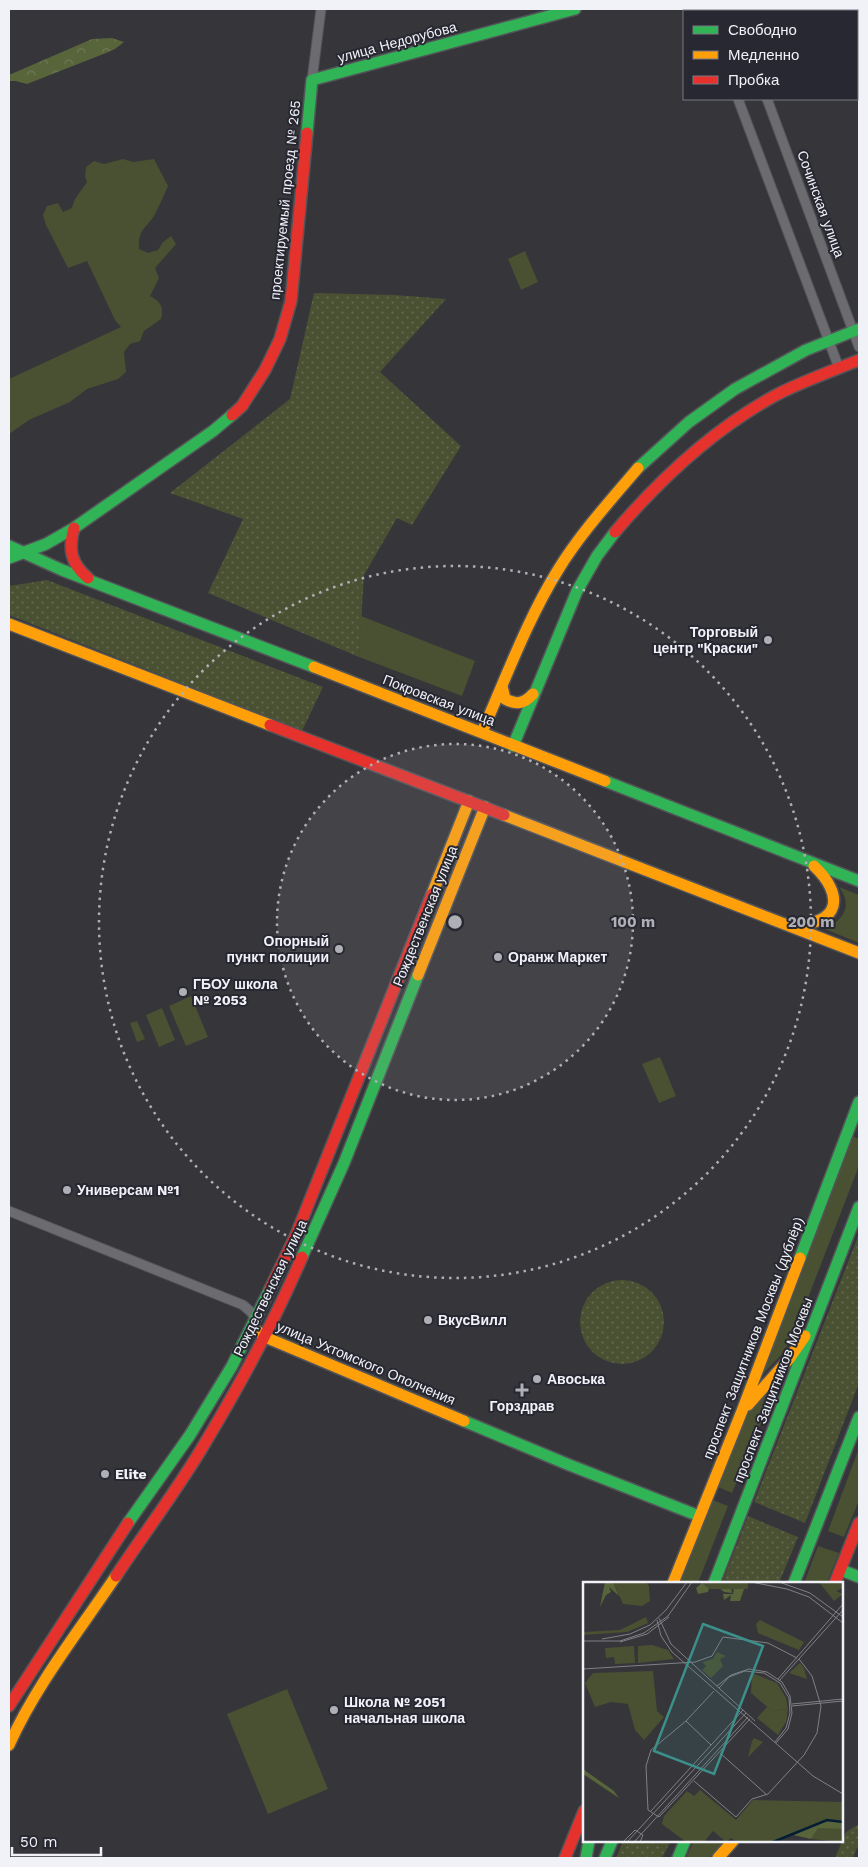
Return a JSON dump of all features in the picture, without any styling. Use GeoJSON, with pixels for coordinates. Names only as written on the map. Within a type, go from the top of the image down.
{"type":"FeatureCollection","features":[{"type":"Feature","properties":{"kind":"street","name":"проектируемый проезд № 265"},"geometry":{"type":"LineString","coordinates":[[9,558],[46,544],[74,528],[213,431],[242,406],[265,370],[280,339],[291,301],[312,80],[321,9]]}},
{"type":"Feature","properties":{"kind":"street","name":"улица Недорубова"},"geometry":{"type":"LineString","coordinates":[[312,80],[575,9]]}},
{"type":"Feature","properties":{"kind":"street"},"geometry":{"type":"LineString","coordinates":[[738,100],[839,368]]}},
{"type":"Feature","properties":{"kind":"street","name":"Сочинская улица"},"geometry":{"type":"LineString","coordinates":[[767,100],[856,329],[859,347]]}},
{"type":"Feature","properties":{"kind":"street"},"geometry":{"type":"LineString","coordinates":[[482,732],[529,626],[558,570],[598,515],[643,462],[689,422],[735,389],[806,350],[856,329]]}},
{"type":"Feature","properties":{"kind":"street"},"geometry":{"type":"LineString","coordinates":[[513,746],[569,607],[596,557],[619,528],[659,484],[714,435],[767,400],[859,360]]}},
{"type":"Feature","properties":{"kind":"street"},"geometry":{"type":"LineString","coordinates":[[74,528],[70,540],[70,554],[78,569],[95,583]]}},
{"type":"Feature","properties":{"kind":"street","name":"Покровская улица"},"geometry":{"type":"LineString","coordinates":[[9,546],[95,583],[482,732],[513,746],[859,881]]}},
{"type":"Feature","properties":{"kind":"street"},"geometry":{"type":"LineString","coordinates":[[9,624],[859,953]]}},
{"type":"Feature","properties":{"kind":"street"},"geometry":{"type":"LineString","coordinates":[[502,686],[502,693],[505,699],[513,704],[528,701],[535,692]]}},
{"type":"Feature","properties":{"kind":"street","name":"Рождественская улица"},"geometry":{"type":"LineString","coordinates":[[9,1706],[125,1528],[190,1434],[232,1366],[256,1320],[296,1235],[469,801]]}},
{"type":"Feature","properties":{"kind":"street","name":"Рождественская улица"},"geometry":{"type":"LineString","coordinates":[[9,1745],[18,1725],[45,1682],[204,1445],[280,1308],[344,1163],[485,807]]}},
{"type":"Feature","properties":{"kind":"street"},"geometry":{"type":"LineString","coordinates":[[781,923],[807,925],[817,923],[830,915],[833,908],[834,897],[830,885],[819,870],[805,860]]}},
{"type":"Feature","properties":{"kind":"street","name":"проспект Защитников Москвы (дублёр)"},"geometry":{"type":"LineString","coordinates":[[673,1582],[742,1411],[859,1102]]}},
{"type":"Feature","properties":{"kind":"street","name":"проспект Защитников Москвы"},"geometry":{"type":"LineString","coordinates":[[714,1582],[859,1207]]}},
{"type":"Feature","properties":{"kind":"street","name":"улица Ухтомского Ополчения"},"geometry":{"type":"LineString","coordinates":[[9,1211],[243,1305],[251,1312],[256,1320],[258,1330],[265,1337],[567,1464],[699,1516]]}},
{"type":"Feature","properties":{"kind":"street"},"geometry":{"type":"LineString","coordinates":[[742,1411],[789,1359],[817,1319]]}},
{"type":"Feature","properties":{"kind":"street"},"geometry":{"type":"LineString","coordinates":[[794,1582],[859,1417]]}},
{"type":"Feature","properties":{"kind":"street"},"geometry":{"type":"LineString","coordinates":[[835,1582],[859,1523]]}},
{"type":"Feature","properties":{"kind":"street"},"geometry":{"type":"LineString","coordinates":[[841,1570],[859,1577]]}},
{"type":"Feature","properties":{"kind":"street"},"geometry":{"type":"LineString","coordinates":[[566,1858],[583,1814]]}},
{"type":"Feature","properties":{"kind":"street"},"geometry":{"type":"LineString","coordinates":[[586,1858],[589,1842]]}},
{"type":"Feature","properties":{"kind":"street"},"geometry":{"type":"LineString","coordinates":[[605,1858],[612,1842]]}},
{"type":"Feature","properties":{"kind":"street"},"geometry":{"type":"LineString","coordinates":[[678,1858],[685,1842]]}},
{"type":"Feature","properties":{"kind":"street"},"geometry":{"type":"LineString","coordinates":[[718,1858],[732,1842]]}},
{"type":"Feature","properties":{"kind":"street"},"geometry":{"type":"LineString","coordinates":[[727,1858],[733,1842]]}},
{"type":"Feature","properties":{"kind":"green space"},"geometry":{"type":"Polygon","coordinates":[[[112,38],[124,42],[106,53],[27,84],[9,81],[9,75],[92,39],[112,38]]]}},
{"type":"Feature","properties":{"kind":"green space"},"geometry":{"type":"Polygon","coordinates":[[[123,159],[133,162],[154,159],[168,186],[153,218],[142,232],[139,242],[139,249],[148,253],[158,250],[163,242],[171,236],[176,244],[155,268],[159,278],[150,296],[161,305],[161,319],[144,331],[140,341],[130,344],[124,352],[126,372],[118,379],[87,389],[70,402],[29,420],[9,434],[9,379],[121,327],[115,320],[87,261],[68,268],[46,225],[43,215],[47,206],[58,203],[63,212],[72,208],[76,197],[87,182],[85,177],[86,167],[94,161],[104,164],[123,159]]]}},
{"type":"Feature","properties":{"kind":"green space"},"geometry":{"type":"Polygon","coordinates":[[[525,251],[538,282],[521,290],[508,259],[525,251]]]}},
{"type":"Feature","properties":{"kind":"green space"},"geometry":{"type":"Polygon","coordinates":[[[314,293],[395,295],[446,299],[380,372],[461,446],[412,525],[397,518],[364,575],[359,657],[208,593],[243,519],[170,493],[290,399],[314,293]]]}},
{"type":"Feature","properties":{"kind":"green space"},"geometry":{"type":"Polygon","coordinates":[[[47,580],[323,687],[302,731],[9,615],[9,586],[47,580]]]}},
{"type":"Feature","properties":{"kind":"green space"},"geometry":{"type":"Polygon","coordinates":[[[361,616],[475,661],[462,696],[359,657],[361,616]]]}},
{"type":"Feature","properties":{"kind":"green space"},"geometry":{"type":"Polygon","coordinates":[[[839,887],[859,895],[859,943],[825,929],[837,921],[846,906],[839,887]]]}},
{"type":"Feature","properties":{"kind":"green space"},"geometry":{"type":"Polygon","coordinates":[[[191,996],[208,1037],[186,1046],[169,1006],[191,996]]]}},
{"type":"Feature","properties":{"kind":"green space"},"geometry":{"type":"Polygon","coordinates":[[[162,1008],[175,1040],[159,1047],[146,1015],[162,1008]]]}},
{"type":"Feature","properties":{"kind":"green space"},"geometry":{"type":"Polygon","coordinates":[[[137,1021],[145,1039],[137,1042],[130,1023],[137,1021]]]}},
{"type":"Feature","properties":{"kind":"green space"},"geometry":{"type":"Polygon","coordinates":[[[660,1057],[676,1096],[659,1103],[642,1064],[660,1057]]]}},
{"type":"Feature","properties":{"kind":"green space"},"geometry":{"type":"Polygon","coordinates":[[[852,1136],[859,1139],[857,1171],[794,1334],[782,1354],[758,1379],[852,1136]]]}},
{"type":"Feature","properties":{"kind":"green space"},"geometry":{"type":"Polygon","coordinates":[[[859,1234],[859,1383],[805,1523],[754,1502],[859,1234]]]}},
{"type":"Feature","properties":{"kind":"green space"},"geometry":{"type":"Polygon","coordinates":[[[622,1280],[638,1283],[652,1292],[661,1306],[664,1322],[661,1338],[652,1352],[638,1361],[622,1364],[606,1361],[592,1352],[583,1338],[580,1322],[583,1306],[592,1292],[606,1283],[622,1280]]]}},
{"type":"Feature","properties":{"kind":"green space"},"geometry":{"type":"Polygon","coordinates":[[[780,1377],[732,1493],[718,1487],[748,1411],[780,1377]]]}},
{"type":"Feature","properties":{"kind":"green space"},"geometry":{"type":"Polygon","coordinates":[[[859,1448],[859,1500],[844,1537],[828,1531],[859,1448]]]}},
{"type":"Feature","properties":{"kind":"green space"},"geometry":{"type":"Polygon","coordinates":[[[710,1499],[728,1506],[698,1582],[677,1582],[710,1499]]]}},
{"type":"Feature","properties":{"kind":"green space"},"geometry":{"type":"Polygon","coordinates":[[[748,1516],[798,1537],[779,1582],[722,1582],[748,1516]]]}},
{"type":"Feature","properties":{"kind":"green space"},"geometry":{"type":"Polygon","coordinates":[[[818,1546],[839,1553],[827,1582],[804,1582],[818,1546]]]}},
{"type":"Feature","properties":{"kind":"green space"},"geometry":{"type":"Polygon","coordinates":[[[287,1689],[328,1789],[268,1814],[227,1714],[287,1689]]]}},
{"type":"Feature","properties":{"kind":"green space"},"geometry":{"type":"Polygon","coordinates":[[[859,1824],[859,1843],[853,1858],[835,1858],[843,1842],[846,1832],[859,1824]]]}},
{"type":"Feature","properties":{"kind":"green space"},"geometry":{"type":"Polygon","coordinates":[[[623,1842],[670,1842],[662,1858],[616,1858],[623,1842]]]}},
{"type":"Feature","properties":{"kind":"green space"},"geometry":{"type":"Polygon","coordinates":[[[694,1842],[724,1842],[709,1858],[686,1858],[694,1842]]]}},
{"type":"Feature","properties":{"kind":"traffic: fast"},"geometry":{"type":"LineString","coordinates":[[307,133],[312,80],[575,9]]}},
{"type":"Feature","properties":{"kind":"traffic: fast"},"geometry":{"type":"LineString","coordinates":[[638,468],[689,422],[735,389],[806,350],[859,329]]}},
{"type":"Feature","properties":{"kind":"traffic: fast"},"geometry":{"type":"LineString","coordinates":[[9,558],[46,544],[74,528],[213,431],[232,415]]}},
{"type":"Feature","properties":{"kind":"traffic: fast"},"geometry":{"type":"LineString","coordinates":[[513,746],[577,591],[597,556],[615,532]]}},
{"type":"Feature","properties":{"kind":"traffic: fast"},"geometry":{"type":"LineString","coordinates":[[9,546],[62,570],[314,667]]}},
{"type":"Feature","properties":{"kind":"traffic: fast"},"geometry":{"type":"LineString","coordinates":[[605,781],[859,881]]}},
{"type":"Feature","properties":{"kind":"traffic: fast"},"geometry":{"type":"LineString","coordinates":[[302,1257],[344,1163],[418,975]]}},
{"type":"Feature","properties":{"kind":"traffic: fast"},"geometry":{"type":"LineString","coordinates":[[800,1258],[859,1102]]}},
{"type":"Feature","properties":{"kind":"traffic: fast"},"geometry":{"type":"LineString","coordinates":[[714,1582],[859,1207]]}},
{"type":"Feature","properties":{"kind":"traffic: fast"},"geometry":{"type":"LineString","coordinates":[[128,1523],[190,1435],[232,1366],[270,1289]]}},
{"type":"Feature","properties":{"kind":"traffic: fast"},"geometry":{"type":"LineString","coordinates":[[794,1582],[859,1417]]}},
{"type":"Feature","properties":{"kind":"traffic: fast"},"geometry":{"type":"LineString","coordinates":[[464,1421],[699,1516]]}},
{"type":"Feature","properties":{"kind":"traffic: fast"},"geometry":{"type":"LineString","coordinates":[[841,1570],[859,1577]]}},
{"type":"Feature","properties":{"kind":"traffic: fast"},"geometry":{"type":"LineString","coordinates":[[586,1858],[589,1842]]}},
{"type":"Feature","properties":{"kind":"traffic: fast"},"geometry":{"type":"LineString","coordinates":[[605,1858],[612,1842]]}},
{"type":"Feature","properties":{"kind":"traffic: fast"},"geometry":{"type":"LineString","coordinates":[[678,1858],[685,1842]]}},
{"type":"Feature","properties":{"kind":"traffic: slow"},"geometry":{"type":"LineString","coordinates":[[482,732],[536,609],[558,570],[606,505],[638,468]]}},
{"type":"Feature","properties":{"kind":"traffic: slow"},"geometry":{"type":"LineString","coordinates":[[9,624],[270,725]]}},
{"type":"Feature","properties":{"kind":"traffic: slow"},"geometry":{"type":"LineString","coordinates":[[314,667],[605,781]]}},
{"type":"Feature","properties":{"kind":"traffic: slow"},"geometry":{"type":"LineString","coordinates":[[502,686],[505,699],[513,702],[523,702],[533,694]]}},
{"type":"Feature","properties":{"kind":"traffic: slow"},"geometry":{"type":"LineString","coordinates":[[432,894],[469,801]]}},
{"type":"Feature","properties":{"kind":"traffic: slow"},"geometry":{"type":"LineString","coordinates":[[418,975],[485,807]]}},
{"type":"Feature","properties":{"kind":"traffic: slow"},"geometry":{"type":"LineString","coordinates":[[504,815],[859,953]]}},
{"type":"Feature","properties":{"kind":"traffic: slow"},"geometry":{"type":"LineString","coordinates":[[794,924],[809,923],[821,919],[829,914],[833,906],[830,887],[814,866]]}},
{"type":"Feature","properties":{"kind":"traffic: slow"},"geometry":{"type":"LineString","coordinates":[[673,1582],[742,1411],[800,1258]]}},
{"type":"Feature","properties":{"kind":"traffic: slow"},"geometry":{"type":"LineString","coordinates":[[259,1332],[265,1337],[464,1421]]}},
{"type":"Feature","properties":{"kind":"traffic: slow"},"geometry":{"type":"LineString","coordinates":[[748,1405],[789,1359],[805,1336]]}},
{"type":"Feature","properties":{"kind":"traffic: slow"},"geometry":{"type":"LineString","coordinates":[[9,1745],[45,1680],[116,1576]]}},
{"type":"Feature","properties":{"kind":"traffic: slow"},"geometry":{"type":"LineString","coordinates":[[718,1858],[732,1842]]}},
{"type":"Feature","properties":{"kind":"traffic: jam"},"geometry":{"type":"LineString","coordinates":[[232,415],[242,406],[265,370],[280,339],[291,301],[307,133]]}},
{"type":"Feature","properties":{"kind":"traffic: jam"},"geometry":{"type":"LineString","coordinates":[[615,532],[651,492],[690,455],[732,422],[778,394],[859,360]]}},
{"type":"Feature","properties":{"kind":"traffic: jam"},"geometry":{"type":"LineString","coordinates":[[74,528],[71,543],[72,556],[82,573],[88,578]]}},
{"type":"Feature","properties":{"kind":"traffic: jam"},"geometry":{"type":"LineString","coordinates":[[270,725],[504,815]]}},
{"type":"Feature","properties":{"kind":"traffic: jam"},"geometry":{"type":"LineString","coordinates":[[270,1289],[296,1235],[432,894]]}},
{"type":"Feature","properties":{"kind":"traffic: jam"},"geometry":{"type":"LineString","coordinates":[[116,1576],[195,1460],[244,1375],[302,1257]]}},
{"type":"Feature","properties":{"kind":"traffic: jam"},"geometry":{"type":"LineString","coordinates":[[9,1706],[128,1523]]}},
{"type":"Feature","properties":{"kind":"traffic: jam"},"geometry":{"type":"LineString","coordinates":[[835,1582],[859,1523]]}},
{"type":"Feature","properties":{"kind":"traffic: jam"},"geometry":{"type":"LineString","coordinates":[[565,1858],[583,1813]]}},
{"type":"Feature","properties":{"kind":"place","name":"Торговый центр \"Краски\""},"geometry":{"type":"Point","coordinates":[768,640]}},
{"type":"Feature","properties":{"kind":"place","name":"Опорный пункт полиции"},"geometry":{"type":"Point","coordinates":[339,949]}},
{"type":"Feature","properties":{"kind":"place","name":"Оранж Маркет"},"geometry":{"type":"Point","coordinates":[498,957]}},
{"type":"Feature","properties":{"kind":"place","name":"ГБОУ школа № 2053"},"geometry":{"type":"Point","coordinates":[183,992]}},
{"type":"Feature","properties":{"kind":"place","name":"Универсам №1"},"geometry":{"type":"Point","coordinates":[67,1190]}},
{"type":"Feature","properties":{"kind":"place","name":"ВкусВилл"},"geometry":{"type":"Point","coordinates":[428,1320]}},
{"type":"Feature","properties":{"kind":"place","name":"Авоська"},"geometry":{"type":"Point","coordinates":[537,1379]}},
{"type":"Feature","properties":{"kind":"place","name":"Горздрав"},"geometry":{"type":"Point","coordinates":[522,1390]}},
{"type":"Feature","properties":{"kind":"place","name":"Elite"},"geometry":{"type":"Point","coordinates":[105,1474]}},
{"type":"Feature","properties":{"kind":"place","name":"Школа № 2051 начальная школа"},"geometry":{"type":"Point","coordinates":[334,1710]}}]}
